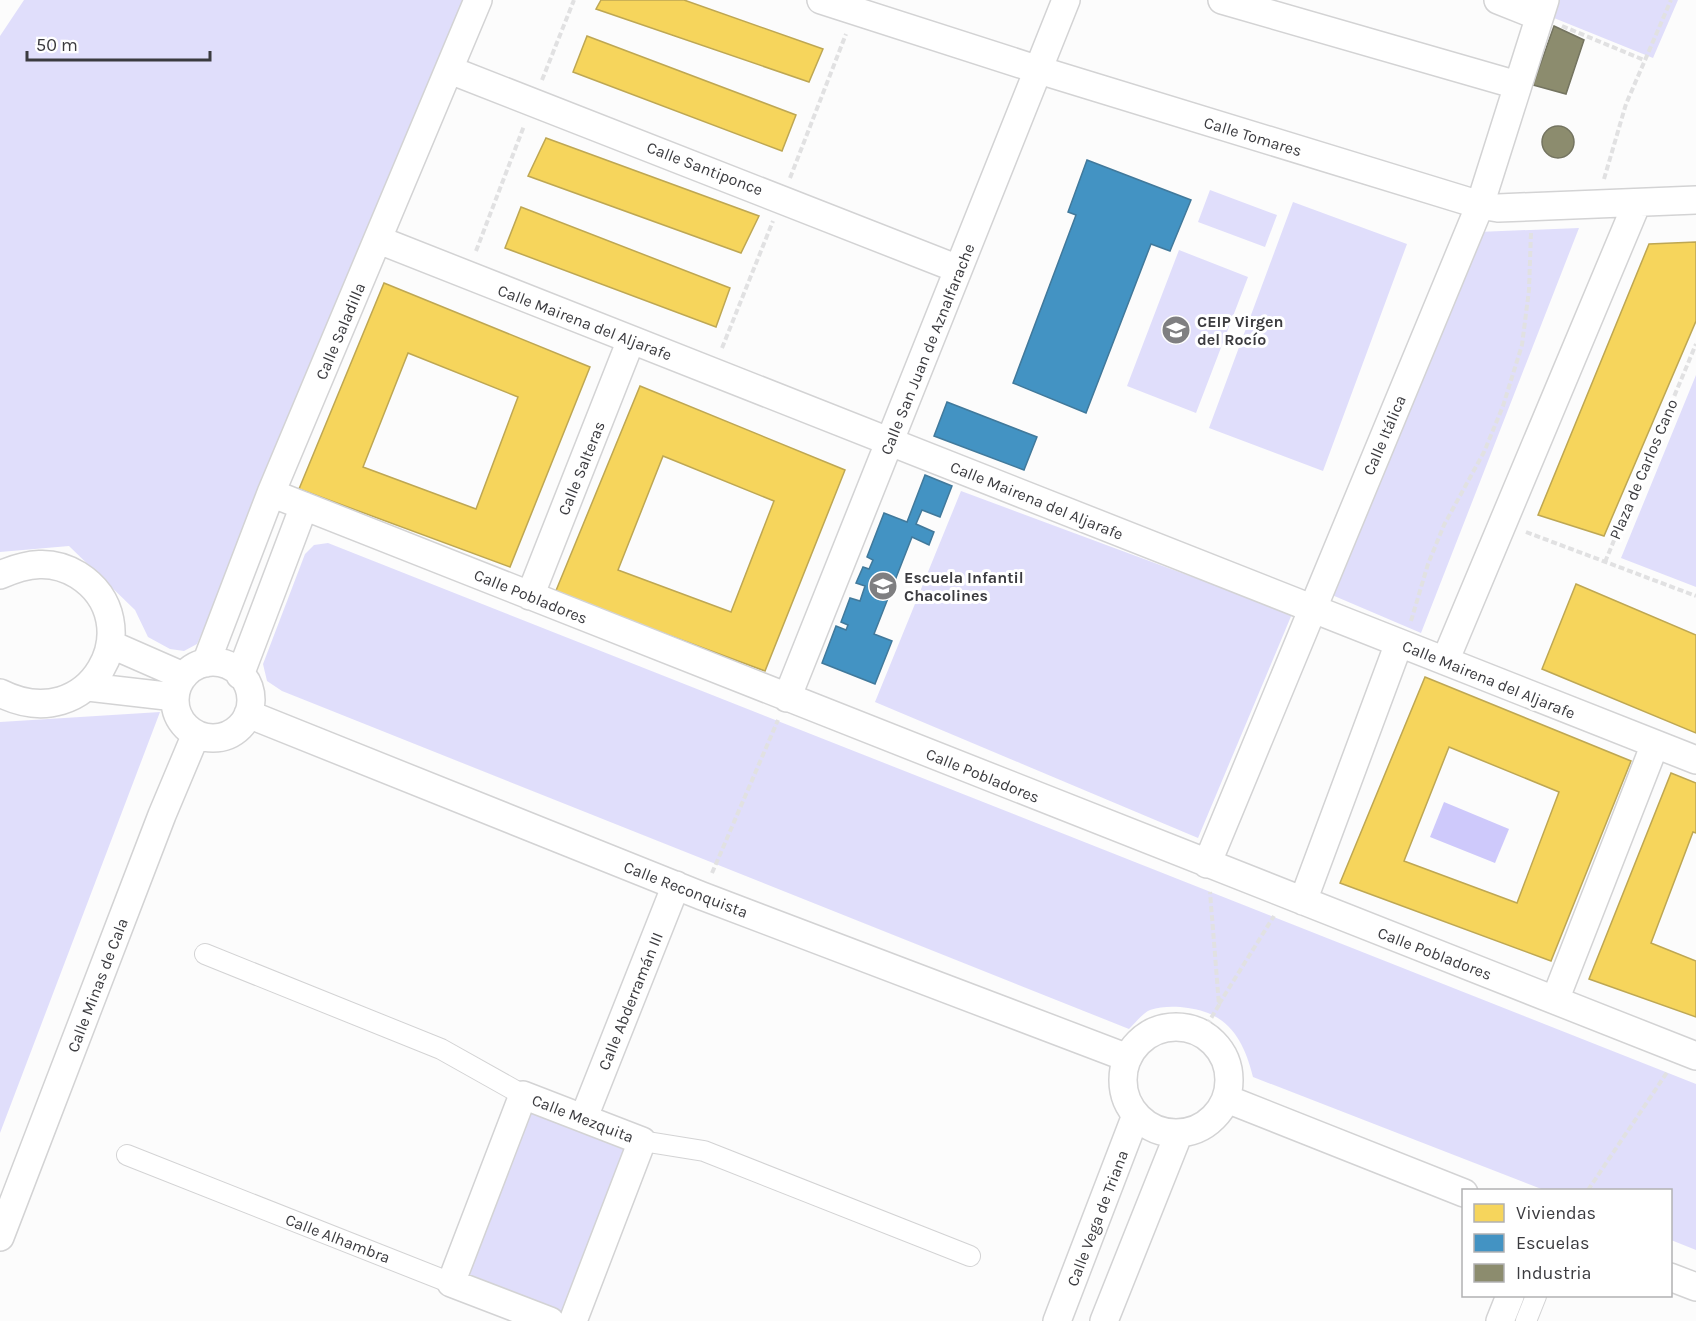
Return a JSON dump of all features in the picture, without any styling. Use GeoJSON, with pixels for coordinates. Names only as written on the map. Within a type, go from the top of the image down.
{"type":"FeatureCollection","features":[{"type":"Feature","properties":{"kind":"street","name":"Calle Saladilla"},"geometry":{"type":"LineString","coordinates":[[188,679],[271,493],[478,0]]}},
{"type":"Feature","properties":{"kind":"street","name":"Calle Tomares"},"geometry":{"type":"LineString","coordinates":[[821,0],[1039,70],[1480,205],[1597,206],[1696,200]]}},
{"type":"Feature","properties":{"kind":"street","name":"Calle San Juan de Aznalfarache"},"geometry":{"type":"LineString","coordinates":[[787,698],[1066,0]]}},
{"type":"Feature","properties":{"kind":"street"},"geometry":{"type":"LineString","coordinates":[[1222,0],[1517,85]]}},
{"type":"Feature","properties":{"kind":"street"},"geometry":{"type":"LineString","coordinates":[[1498,0],[1542,8]]}},
{"type":"Feature","properties":{"kind":"street","name":"Calle Itálica"},"geometry":{"type":"LineString","coordinates":[[1207,864],[1480,205],[1542,8]]}},
{"type":"Feature","properties":{"kind":"street","name":"Calle Santiponce"},"geometry":{"type":"LineString","coordinates":[[450,70],[958,269]]}},
{"type":"Feature","properties":{"kind":"street"},"geometry":{"type":"LineString","coordinates":[[1444,661],[1637,203]]}},
{"type":"Feature","properties":{"kind":"street","name":"Calle Mairena del Aljarafe"},"geometry":{"type":"LineString","coordinates":[[379,240],[1696,760]]}},
{"type":"Feature","properties":{"kind":"street","name":"Calle Salteras"},"geometry":{"type":"LineString","coordinates":[[530,596],[631,340]]}},
{"type":"Feature","properties":{"kind":"street","name":"Calle Pobladores"},"geometry":{"type":"LineString","coordinates":[[271,493],[1689,1053]]}},
{"type":"Feature","properties":{"kind":"street"},"geometry":{"type":"LineString","coordinates":[[240,675],[304,506]]}},
{"type":"Feature","properties":{"kind":"street"},"geometry":{"type":"LineString","coordinates":[[0,575],[21,566],[44,564],[67,569],[87,581],[101,599],[110,621],[110,644],[103,668],[88,687],[68,700],[45,705],[22,703],[0,693]]}},
{"type":"Feature","properties":{"kind":"street"},"geometry":{"type":"LineString","coordinates":[[110,644],[188,679]]}},
{"type":"Feature","properties":{"kind":"street"},"geometry":{"type":"LineString","coordinates":[[1295,898],[1402,644]]}},
{"type":"Feature","properties":{"kind":"street"},"geometry":{"type":"LineString","coordinates":[[88,687],[188,679],[231,667],[240,675],[250,693],[248,714],[232,732],[215,737],[196,734],[180,719],[188,679]]}},
{"type":"Feature","properties":{"kind":"street","name":"Calle Reconquista"},"geometry":{"type":"LineString","coordinates":[[248,714],[702,896],[1128,1058]]}},
{"type":"Feature","properties":{"kind":"street","name":"Calle Minas de Cala"},"geometry":{"type":"LineString","coordinates":[[0,1237],[162,815],[196,734]]}},
{"type":"Feature","properties":{"kind":"street"},"geometry":{"type":"LineString","coordinates":[[1555,1000],[1655,744]]}},
{"type":"Feature","properties":{"kind":"street","name":"Calle Abderramán III"},"geometry":{"type":"LineString","coordinates":[[584,1118],[676,885]]}},
{"type":"Feature","properties":{"kind":"street","name":"Calle Mezquita"},"geometry":{"type":"LineString","coordinates":[[205,954],[441,1049],[523,1095],[642,1141],[704,1151],[970,1256]]}},
{"type":"Feature","properties":{"kind":"street"},"geometry":{"type":"LineString","coordinates":[[1178,1027],[1202,1033],[1221,1050],[1227,1061],[1230,1086],[1227,1099],[1213,1119],[1203,1126],[1179,1134],[1155,1129],[1136,1115],[1129,1105],[1123,1082],[1128,1058],[1143,1038],[1160,1030],[1178,1027]]}},
{"type":"Feature","properties":{"kind":"street"},"geometry":{"type":"LineString","coordinates":[[452,1283],[523,1095]]}},
{"type":"Feature","properties":{"kind":"street"},"geometry":{"type":"LineString","coordinates":[[1227,1099],[1462,1192]]}},
{"type":"Feature","properties":{"kind":"street","name":"Calle Vega de Triana"},"geometry":{"type":"LineString","coordinates":[[1057,1321],[1136,1115]]}},
{"type":"Feature","properties":{"kind":"street"},"geometry":{"type":"LineString","coordinates":[[1104,1321],[1179,1134]]}},
{"type":"Feature","properties":{"kind":"street"},"geometry":{"type":"LineString","coordinates":[[573,1321],[642,1141]]}},
{"type":"Feature","properties":{"kind":"street","name":"Calle Alhambra"},"geometry":{"type":"LineString","coordinates":[[127,1155],[452,1283],[506,1313],[550,1321]]}},
{"type":"Feature","properties":{"kind":"street"},"geometry":{"type":"LineString","coordinates":[[1672,1277],[1696,1287]]}},
{"type":"Feature","properties":{"kind":"street"},"geometry":{"type":"LineString","coordinates":[[1500,1321],[1510,1297]]}},
{"type":"Feature","properties":{"kind":"street"},"geometry":{"type":"LineString","coordinates":[[1526,1321],[1536,1297]]}},
{"type":"Feature","properties":{"kind":"path"},"geometry":{"type":"LineString","coordinates":[[467,276],[574,0]]}},
{"type":"Feature","properties":{"kind":"path"},"geometry":{"type":"LineString","coordinates":[[1597,206],[1615,139],[1644,60],[1671,0]]}},
{"type":"Feature","properties":{"kind":"path"},"geometry":{"type":"LineString","coordinates":[[1569,29],[1644,60]]}},
{"type":"Feature","properties":{"kind":"path"},"geometry":{"type":"LineString","coordinates":[[1402,644],[1428,564],[1444,525],[1487,443],[1503,406],[1522,345],[1529,290],[1531,207]]}},
{"type":"Feature","properties":{"kind":"path","name":"Plaza de Carlos Cano"},"geometry":{"type":"LineString","coordinates":[[1605,562],[1696,344]]}},
{"type":"Feature","properties":{"kind":"path","name":"Plaza de Carlos Cano"},"geometry":{"type":"LineString","coordinates":[[1503,523],[1696,596]]}},
{"type":"Feature","properties":{"kind":"path"},"geometry":{"type":"LineString","coordinates":[[702,896],[787,698]]}},
{"type":"Feature","properties":{"kind":"path"},"geometry":{"type":"LineString","coordinates":[[1207,864],[1219,1005]]}},
{"type":"Feature","properties":{"kind":"path"},"geometry":{"type":"LineString","coordinates":[[1202,1033],[1219,1005],[1295,898]]}},
{"type":"Feature","properties":{"kind":"path"},"geometry":{"type":"LineString","coordinates":[[1589,1189],[1689,1053]]}},
{"type":"Feature","properties":{"kind":"shaded area"},"geometry":{"type":"Polygon","coordinates":[[[24,0],[463,0],[270,478],[197,644],[184,651],[170,649],[148,637],[135,610],[69,546],[0,552],[0,36],[24,0]]]}},
{"type":"Feature","properties":{"kind":"shaded area"},"geometry":{"type":"Polygon","coordinates":[[[1556,0],[1678,0],[1653,58],[1549,16],[1556,0]]]}},
{"type":"Feature","properties":{"kind":"shaded area"},"geometry":{"type":"Polygon","coordinates":[[[1210,190],[1277,215],[1265,247],[1198,222],[1210,190]]]}},
{"type":"Feature","properties":{"kind":"shaded area"},"geometry":{"type":"Polygon","coordinates":[[[1293,202],[1407,244],[1323,471],[1209,428],[1293,202]]]}},
{"type":"Feature","properties":{"kind":"shaded area"},"geometry":{"type":"Polygon","coordinates":[[[1579,228],[1421,633],[1332,595],[1478,232],[1579,228]]]}},
{"type":"Feature","properties":{"kind":"shaded area"},"geometry":{"type":"Polygon","coordinates":[[[1179,250],[1248,277],[1196,413],[1127,386],[1179,250]]]}},
{"type":"Feature","properties":{"kind":"shaded area"},"geometry":{"type":"Polygon","coordinates":[[[1696,375],[1696,587],[1621,558],[1696,375]]]}},
{"type":"Feature","properties":{"kind":"shaded area"},"geometry":{"type":"Polygon","coordinates":[[[961,491],[1292,614],[1198,838],[875,702],[961,491]]]}},
{"type":"Feature","properties":{"kind":"shaded area"},"geometry":{"type":"Polygon","coordinates":[[[328,543],[1696,1084],[1696,1250],[1672,1240],[1672,1189],[1541,1189],[1253,1077],[1245,1051],[1232,1030],[1224,1022],[1202,1011],[1179,1007],[1150,1010],[1129,1029],[282,691],[267,681],[263,664],[305,554],[314,545],[328,543]]]}},
{"type":"Feature","properties":{"kind":"shaded area"},"geometry":{"type":"Polygon","coordinates":[[[160,712],[0,1133],[0,722],[160,712]]]}},
{"type":"Feature","properties":{"kind":"shaded area"},"geometry":{"type":"Polygon","coordinates":[[[1444,802],[1509,829],[1495,863],[1430,837],[1444,802]]]}},
{"type":"Feature","properties":{"kind":"shaded area"},"geometry":{"type":"Polygon","coordinates":[[[528,1108],[630,1147],[564,1319],[462,1280],[528,1108]]]}},
{"type":"Feature","properties":{"kind":"building: Viviendas"},"geometry":{"type":"Polygon","coordinates":[[[601,0],[684,0],[823,49],[809,82],[596,9],[601,0]]]}},
{"type":"Feature","properties":{"kind":"building: Viviendas"},"geometry":{"type":"Polygon","coordinates":[[[587,36],[796,115],[782,151],[573,72],[587,36]]]}},
{"type":"Feature","properties":{"kind":"building: Viviendas"},"geometry":{"type":"Polygon","coordinates":[[[546,138],[759,216],[741,253],[528,176],[546,138]]]}},
{"type":"Feature","properties":{"kind":"building: Viviendas"},"geometry":{"type":"Polygon","coordinates":[[[521,207],[730,288],[716,327],[505,248],[521,207]]]}},
{"type":"Feature","properties":{"kind":"building: Viviendas"},"geometry":{"type":"Polygon","coordinates":[[[1696,242],[1696,321],[1604,536],[1538,515],[1649,244],[1696,242]]]}},
{"type":"Feature","properties":{"kind":"building: Viviendas"},"geometry":{"type":"Polygon","coordinates":[[[384,283],[590,367],[510,567],[299,489],[384,283]],[[408,353],[363,467],[476,509],[518,397],[408,353]]]}},
{"type":"Feature","properties":{"kind":"building: Viviendas"},"geometry":{"type":"Polygon","coordinates":[[[640,386],[845,470],[765,671],[555,593],[640,386]],[[663,456],[618,570],[731,612],[774,501],[663,456]]]}},
{"type":"Feature","properties":{"kind":"building: Viviendas"},"geometry":{"type":"Polygon","coordinates":[[[1576,584],[1696,635],[1696,733],[1542,669],[1576,584]]]}},
{"type":"Feature","properties":{"kind":"building: Viviendas"},"geometry":{"type":"Polygon","coordinates":[[[1425,677],[1631,761],[1551,961],[1340,883],[1425,677]],[[1449,747],[1404,861],[1517,903],[1559,792],[1449,747]]]}},
{"type":"Feature","properties":{"kind":"building: Viviendas"},"geometry":{"type":"Polygon","coordinates":[[[1671,773],[1696,783],[1696,833],[1693,832],[1651,943],[1696,961],[1696,1017],[1589,979],[1671,773]]]}},
{"type":"Feature","properties":{"kind":"building: Escuelas"},"geometry":{"type":"Polygon","coordinates":[[[1087,160],[1191,200],[1170,251],[1151,244],[1086,413],[1013,383],[1076,215],[1068,212],[1087,160]]]}},
{"type":"Feature","properties":{"kind":"building: Escuelas"},"geometry":{"type":"Polygon","coordinates":[[[947,402],[1037,437],[1024,470],[934,436],[947,402]]]}},
{"type":"Feature","properties":{"kind":"building: Escuelas"},"geometry":{"type":"Polygon","coordinates":[[[925,475],[952,486],[940,517],[922,510],[916,524],[934,532],[929,545],[912,537],[874,634],[892,641],[875,684],[822,663],[836,626],[846,630],[848,625],[841,622],[850,598],[860,601],[865,586],[856,583],[863,567],[869,569],[873,560],[867,557],[884,513],[907,522],[925,475]]]}},
{"type":"Feature","properties":{"kind":"building: Industria"},"geometry":{"type":"Polygon","coordinates":[[[1554,26],[1584,40],[1566,94],[1533,85],[1554,26]]]}},
{"type":"Feature","properties":{"kind":"building: Industria"},"geometry":{"type":"Polygon","coordinates":[[[1558,126],[1569,131],[1574,142],[1569,153],[1558,158],[1547,153],[1542,142],[1547,131],[1558,126]]]}},
{"type":"Feature","properties":{"kind":"place","name":"CEIP Virgen del Rocío"},"geometry":{"type":"Point","coordinates":[1176,330]}},
{"type":"Feature","properties":{"kind":"place","name":"Escuela Infantil Chacolines"},"geometry":{"type":"Point","coordinates":[883,586]}}]}
